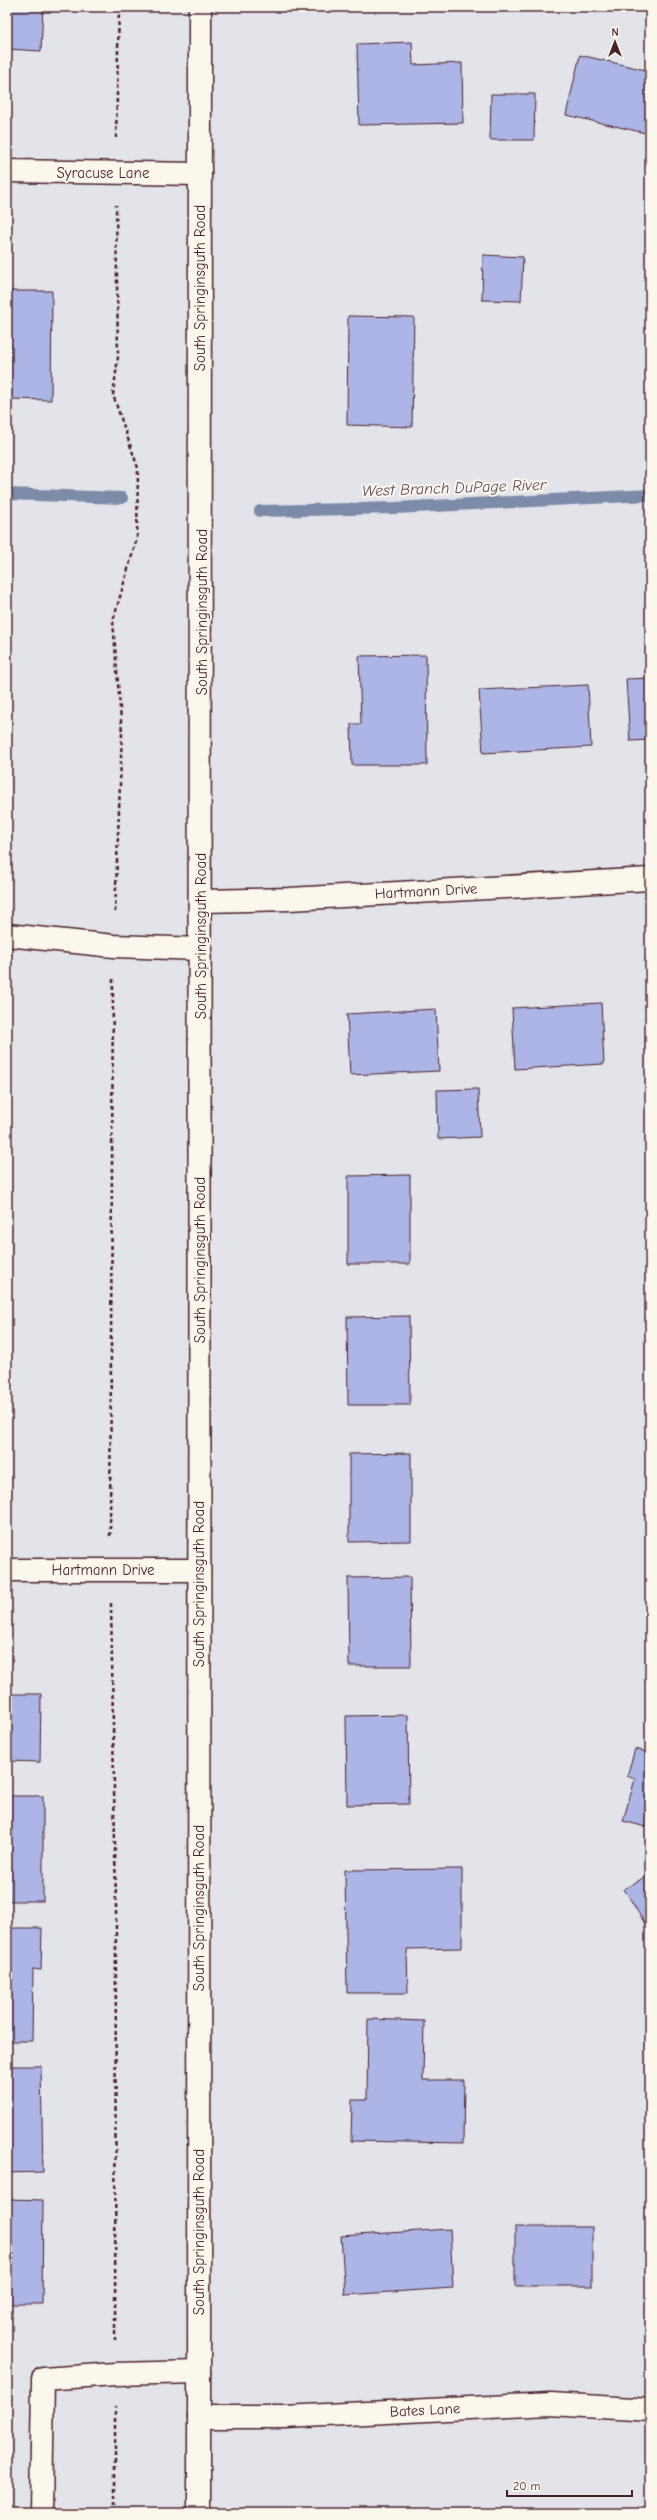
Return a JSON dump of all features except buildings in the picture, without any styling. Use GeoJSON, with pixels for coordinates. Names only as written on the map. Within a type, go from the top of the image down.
{"type":"FeatureCollection","features":[{"type":"Feature","properties":{"kind":"street","name":"South Springinsguth Road"},"geometry":{"type":"LineString","coordinates":[[199,2513],[198,1570],[202,901],[200,7]]}},
{"type":"Feature","properties":{"kind":"street","name":"Syracuse Lane"},"geometry":{"type":"LineString","coordinates":[[7,171],[200,174]]}},
{"type":"Feature","properties":{"kind":"street","name":"Hartmann Drive"},"geometry":{"type":"LineString","coordinates":[[202,901],[289,899],[650,879]]}},
{"type":"Feature","properties":{"kind":"street"},"geometry":{"type":"LineString","coordinates":[[7,935],[114,946],[201,949]]}},
{"type":"Feature","properties":{"kind":"street","name":"Hartmann Drive"},"geometry":{"type":"LineString","coordinates":[[7,1570],[198,1570]]}},
{"type":"Feature","properties":{"kind":"street"},"geometry":{"type":"LineString","coordinates":[[41,2513],[43,2379],[115,2374],[198,2372]]}},
{"type":"Feature","properties":{"kind":"street","name":"Bates Lane"},"geometry":{"type":"LineString","coordinates":[[199,2417],[284,2417],[552,2404],[650,2410]]}},
{"type":"Feature","properties":{"kind":"path"},"geometry":{"type":"LineString","coordinates":[[113,395],[138,468],[137,538],[113,621]]}},
{"type":"Feature","properties":{"kind":"waterway","name":"West Branch DuPage River"},"geometry":{"type":"LineString","coordinates":[[7,494],[122,498]]}},
{"type":"Feature","properties":{"kind":"waterway","name":"West Branch DuPage River"},"geometry":{"type":"LineString","coordinates":[[260,511],[395,508],[650,495]]}}]}
